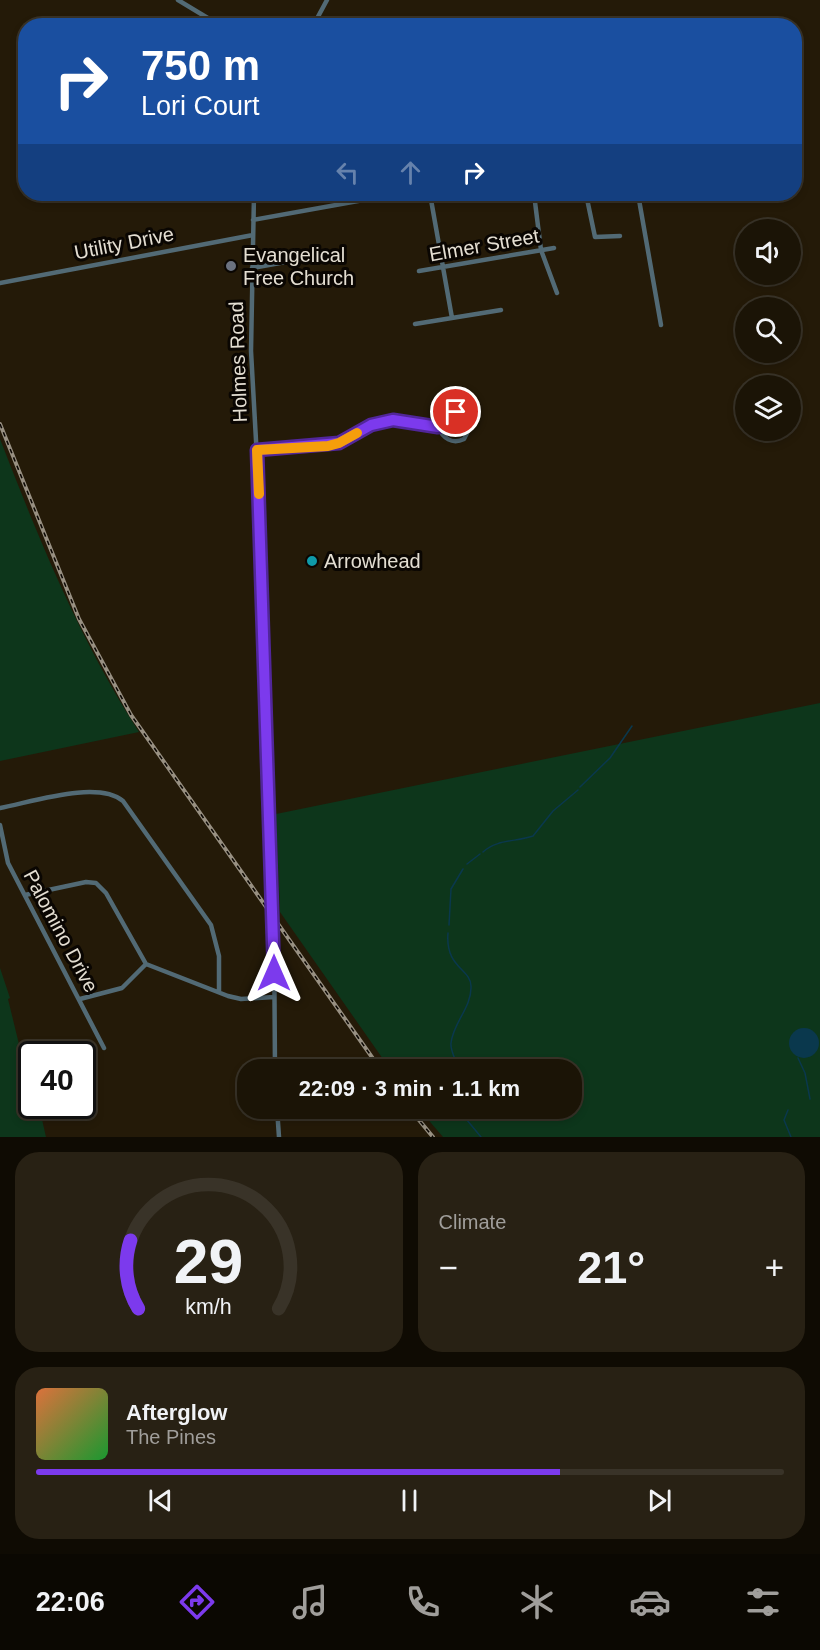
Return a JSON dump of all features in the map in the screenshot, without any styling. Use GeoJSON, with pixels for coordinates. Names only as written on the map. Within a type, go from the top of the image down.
{"type":"FeatureCollection","features":[{"type":"Feature","properties":{"kind":"street"},"geometry":{"type":"LineString","coordinates":[[178,0],[209,18]]}},
{"type":"Feature","properties":{"kind":"street"},"geometry":{"type":"LineString","coordinates":[[317,18],[327,0]]}},
{"type":"Feature","properties":{"kind":"street","name":"Holmes Road"},"geometry":{"type":"LineString","coordinates":[[254,201],[251,351],[257,450],[274,924],[275,1059]]}},
{"type":"Feature","properties":{"kind":"street"},"geometry":{"type":"LineString","coordinates":[[253,220],[358,201]]}},
{"type":"Feature","properties":{"kind":"street"},"geometry":{"type":"LineString","coordinates":[[431,201],[453,318]]}},
{"type":"Feature","properties":{"kind":"street"},"geometry":{"type":"LineString","coordinates":[[535,201],[542,250],[557,293]]}},
{"type":"Feature","properties":{"kind":"street"},"geometry":{"type":"LineString","coordinates":[[587,201],[595,237],[620,236]]}},
{"type":"Feature","properties":{"kind":"street"},"geometry":{"type":"LineString","coordinates":[[639,201],[661,325]]}},
{"type":"Feature","properties":{"kind":"street","name":"Utility Drive"},"geometry":{"type":"LineString","coordinates":[[0,283],[253,235]]}},
{"type":"Feature","properties":{"kind":"street","name":"Elmer Street"},"geometry":{"type":"LineString","coordinates":[[419,271],[554,248]]}},
{"type":"Feature","properties":{"kind":"street"},"geometry":{"type":"LineString","coordinates":[[252,268],[330,254]]}},
{"type":"Feature","properties":{"kind":"street"},"geometry":{"type":"LineString","coordinates":[[415,324],[501,310]]}},
{"type":"Feature","properties":{"kind":"street"},"geometry":{"type":"LineString","coordinates":[[257,450],[339,443],[371,425],[393,420],[438,427],[447,440],[453,442],[464,439],[470,427],[464,415],[456,412],[447,415],[438,427]]}},
{"type":"Feature","properties":{"kind":"street"},"geometry":{"type":"LineString","coordinates":[[0,808],[92,791],[111,793],[123,801],[211,925],[219,956],[219,992]]}},
{"type":"Feature","properties":{"kind":"street","name":"Palomino Drive"},"geometry":{"type":"LineString","coordinates":[[0,825],[7,859],[104,1048]]}},
{"type":"Feature","properties":{"kind":"street"},"geometry":{"type":"LineString","coordinates":[[25,895],[86,882],[96,883],[106,893],[146,964],[241,999],[274,997]]}},
{"type":"Feature","properties":{"kind":"street"},"geometry":{"type":"LineString","coordinates":[[80,999],[122,988],[146,964]]}},
{"type":"Feature","properties":{"kind":"street"},"geometry":{"type":"LineString","coordinates":[[278,1119],[279,1137]]}},
{"type":"Feature","properties":{"kind":"green space"},"geometry":{"type":"Polygon","coordinates":[[[0,439],[30,515],[79,625],[117,697],[139,732],[0,761],[0,439]]]}},
{"type":"Feature","properties":{"kind":"green space"},"geometry":{"type":"Polygon","coordinates":[[[820,703],[820,1137],[443,1137],[428,1119],[582,1119],[582,1059],[383,1059],[280,912],[276,814],[820,703]]]}},
{"type":"Feature","properties":{"kind":"green space"},"geometry":{"type":"Polygon","coordinates":[[[0,968],[10,998],[8,999],[18,1041],[18,1119],[42,1119],[46,1137],[0,1137],[0,968]]]}},
{"type":"Feature","properties":{"kind":"water"},"geometry":{"type":"Polygon","coordinates":[[[804,1028],[815,1032],[819,1043],[815,1054],[804,1058],[793,1054],[789,1043],[793,1032],[804,1028]]]}},
{"type":"Feature","properties":{"kind":"waterway"},"geometry":{"type":"LineString","coordinates":[[580,787],[610,758],[632,726]]}},
{"type":"Feature","properties":{"kind":"waterway"},"geometry":{"type":"LineString","coordinates":[[483,852],[500,843],[533,836],[553,811],[578,790]]}},
{"type":"Feature","properties":{"kind":"waterway"},"geometry":{"type":"LineString","coordinates":[[467,864],[480,854]]}},
{"type":"Feature","properties":{"kind":"waterway"},"geometry":{"type":"LineString","coordinates":[[449,925],[451,889],[463,869]]}},
{"type":"Feature","properties":{"kind":"waterway"},"geometry":{"type":"LineString","coordinates":[[448,933],[450,954],[467,975],[471,986],[469,1001],[452,1036],[451,1043],[455,1059]]}},
{"type":"Feature","properties":{"kind":"waterway"},"geometry":{"type":"LineString","coordinates":[[798,1058],[805,1073],[810,1099]]}},
{"type":"Feature","properties":{"kind":"waterway"},"geometry":{"type":"LineString","coordinates":[[788,1110],[784,1120],[791,1137]]}},
{"type":"Feature","properties":{"kind":"waterway"},"geometry":{"type":"LineString","coordinates":[[466,1119],[481,1137]]}},
{"type":"Feature","properties":{"kind":"railway"},"geometry":{"type":"LineString","coordinates":[[0,424],[79,619],[131,715],[373,1059]]}},
{"type":"Feature","properties":{"kind":"railway"},"geometry":{"type":"LineString","coordinates":[[418,1119],[433,1137]]}},
{"type":"Feature","properties":{"kind":"slow traffic"},"geometry":{"type":"LineString","coordinates":[[259,494],[257,450],[328,446],[357,433]]}},
{"type":"Feature","properties":{"kind":"place","name":"Evangelical Free Church"},"geometry":{"type":"Point","coordinates":[231,266]}},
{"type":"Feature","properties":{"kind":"place","name":"Arrowhead"},"geometry":{"type":"Point","coordinates":[312,561]}},
{"type":"Feature","properties":{"kind":"route"},"geometry":{"type":"LineString","coordinates":[[274,973],[257,450],[328,446],[339,443],[371,425],[393,420],[405,420],[438,427],[447,415],[456,412]]}}]}
